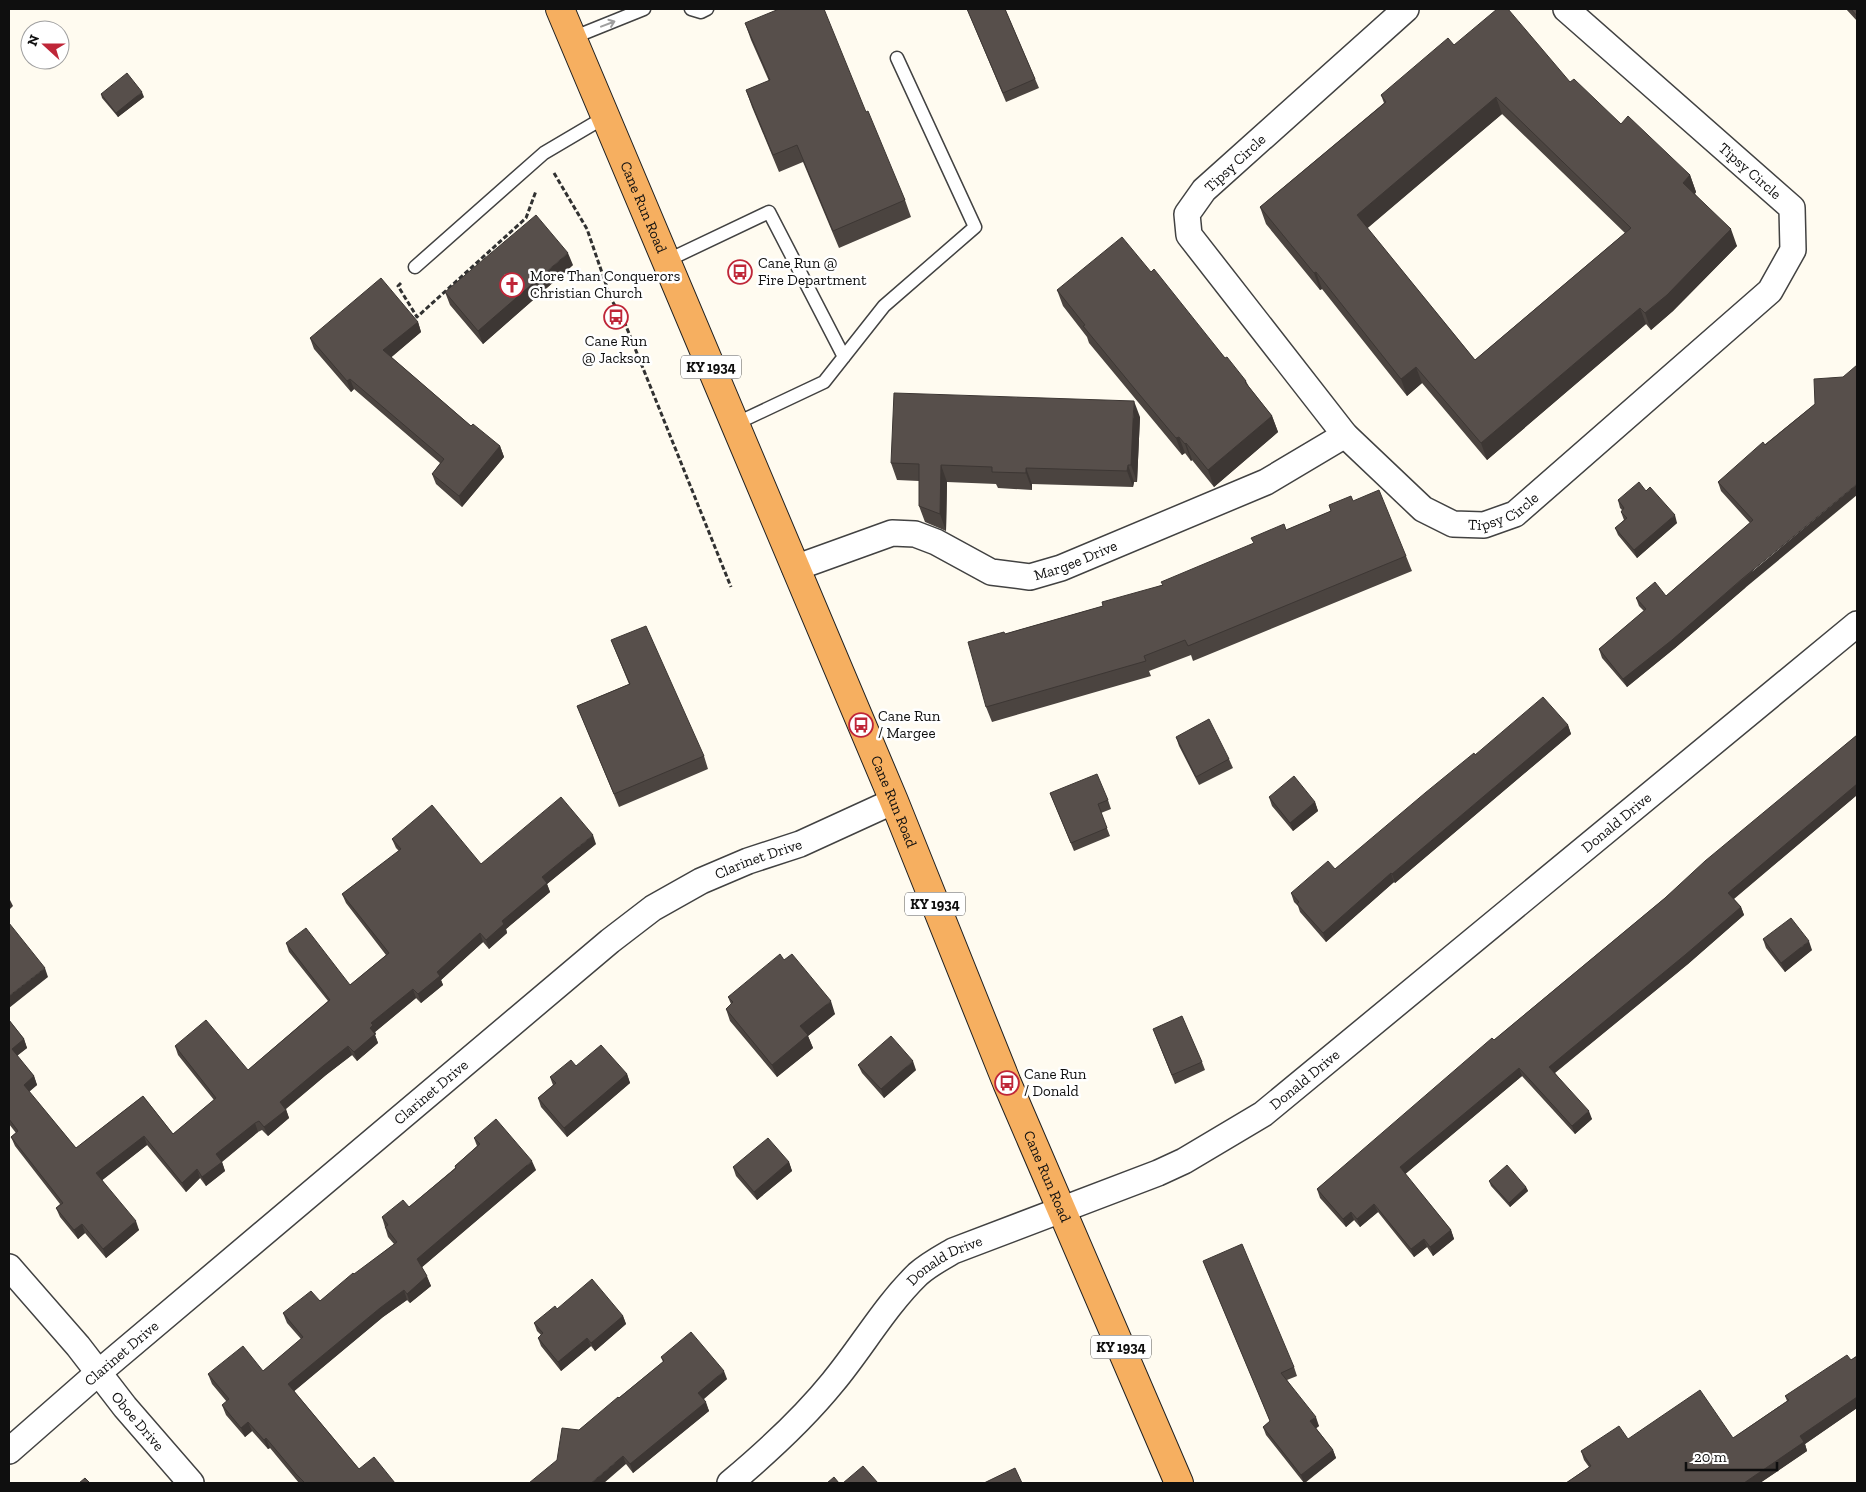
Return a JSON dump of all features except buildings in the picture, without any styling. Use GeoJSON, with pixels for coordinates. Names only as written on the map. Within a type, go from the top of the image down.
{"type":"FeatureCollection","features":[{"type":"Feature","properties":{"kind":"highway","name":"Cane Run Road"},"geometry":{"type":"LineString","coordinates":[[560,9],[894,801],[1007,1083],[1179,1483]]}},
{"type":"Feature","properties":{"kind":"street","name":"Tipsy Circle"},"geometry":{"type":"LineString","coordinates":[[1406,9],[1204,190],[1187,214],[1189,235],[1345,435],[1423,509],[1453,524],[1484,526],[1515,514],[1770,291],[1793,250],[1792,208],[1566,9]]}},
{"type":"Feature","properties":{"kind":"street","name":"Margee Drive"},"geometry":{"type":"LineString","coordinates":[[795,568],[892,533],[915,534],[936,542],[991,572],[1030,577],[1061,568],[1266,482],[1345,435]]}},
{"type":"Feature","properties":{"kind":"street","name":"Donald Drive"},"geometry":{"type":"LineString","coordinates":[[730,1483],[789,1431],[833,1382],[893,1301],[918,1274],[953,1251],[1151,1176],[1184,1161],[1263,1114],[1857,624]]}},
{"type":"Feature","properties":{"kind":"street","name":"Clarinet Drive"},"geometry":{"type":"LineString","coordinates":[[9,1450],[610,940],[653,908],[702,881],[748,861],[800,844],[894,801]]}},
{"type":"Feature","properties":{"kind":"street","name":"Oboe Drive"},"geometry":{"type":"LineString","coordinates":[[9,1267],[78,1346],[98,1373],[191,1483]]}},
{"type":"Feature","properties":{"kind":"lane"},"geometry":{"type":"LineString","coordinates":[[572,38],[644,9]]}},
{"type":"Feature","properties":{"kind":"lane"},"geometry":{"type":"LineString","coordinates":[[692,9],[701,12],[707,9]]}},
{"type":"Feature","properties":{"kind":"lane"},"geometry":{"type":"LineString","coordinates":[[735,424],[824,382],[884,306],[975,227],[897,58]]}},
{"type":"Feature","properties":{"kind":"lane"},"geometry":{"type":"LineString","coordinates":[[415,268],[544,153],[605,117]]}},
{"type":"Feature","properties":{"kind":"lane"},"geometry":{"type":"LineString","coordinates":[[666,261],[769,212],[844,357]]}},
{"type":"Feature","properties":{"kind":"path"},"geometry":{"type":"LineString","coordinates":[[547,172],[552,170],[587,229],[611,300],[624,321],[731,587]]}},
{"type":"Feature","properties":{"kind":"path"},"geometry":{"type":"LineString","coordinates":[[415,268],[398,286],[417,317],[526,218],[539,183]]}},
{"type":"Feature","properties":{"kind":"place","name":"Cane Run @ Fire Department"},"geometry":{"type":"Point","coordinates":[740,272]}},
{"type":"Feature","properties":{"kind":"place","name":"More Than Conquerors Christian Church"},"geometry":{"type":"Point","coordinates":[512,285]}},
{"type":"Feature","properties":{"kind":"place","name":"Cane Run @ Jackson"},"geometry":{"type":"Point","coordinates":[616,317]}},
{"type":"Feature","properties":{"kind":"place","name":"Cane Run / Margee"},"geometry":{"type":"Point","coordinates":[861,725]}},
{"type":"Feature","properties":{"kind":"place","name":"Cane Run / Donald"},"geometry":{"type":"Point","coordinates":[1007,1083]}}]}
